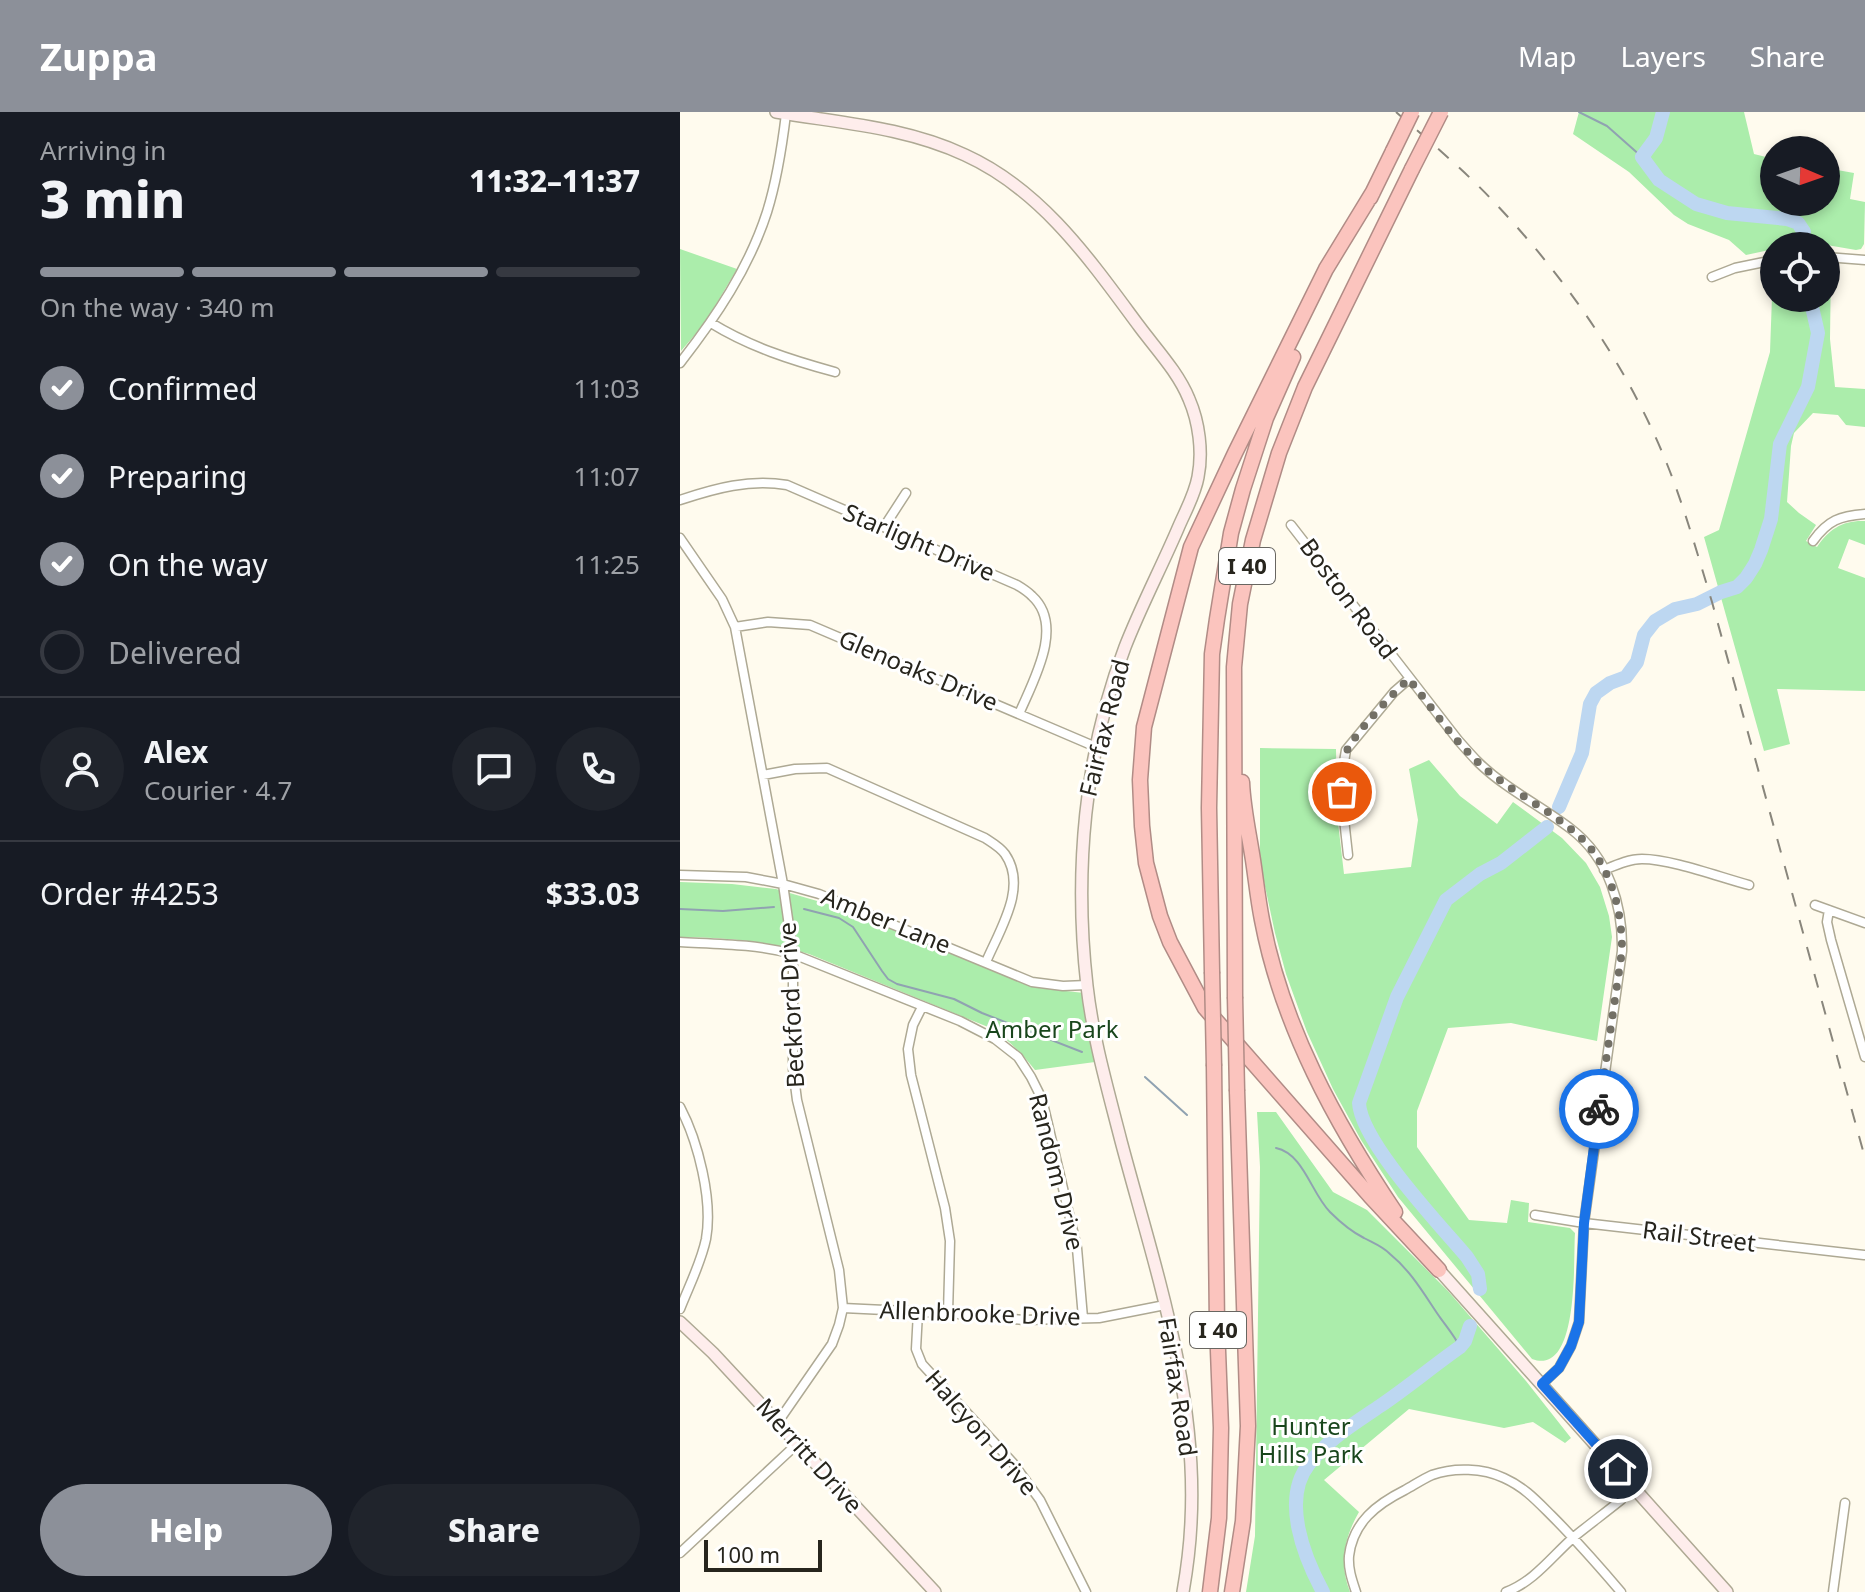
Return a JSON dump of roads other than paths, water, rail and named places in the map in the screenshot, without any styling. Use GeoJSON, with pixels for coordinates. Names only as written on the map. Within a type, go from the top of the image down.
{"type":"FeatureCollection","features":[{"type":"Feature","properties":{"kind":"highway","name":"I 40"},"geometry":{"type":"LineString","coordinates":[[1210,1592],[1219,1518],[1221,1428],[1209,808],[1212,654],[1221,584],[1231,533],[1266,418],[1300,340],[1412,112]]}},
{"type":"Feature","properties":{"kind":"highway","name":"I 40"},"geometry":{"type":"LineString","coordinates":[[1232,1592],[1243,1521],[1248,1426],[1235,997],[1234,667],[1240,604],[1253,540],[1279,453],[1305,387],[1441,112]]}},
{"type":"Feature","properties":{"kind":"highway"},"geometry":{"type":"LineString","coordinates":[[1373,192],[1326,269],[1191,547],[1144,727],[1140,780],[1142,826],[1149,875],[1160,916],[1170,942],[1205,1008],[1439,1270]]}},
{"type":"Feature","properties":{"kind":"highway"},"geometry":{"type":"LineString","coordinates":[[1234,667],[1242,793],[1262,922],[1280,986],[1296,1031],[1328,1102],[1366,1168],[1439,1270]]}},
{"type":"Feature","properties":{"kind":"street"},"geometry":{"type":"LineString","coordinates":[[680,363],[732,290],[763,222],[776,180],[781,113]]}},
{"type":"Feature","properties":{"kind":"street","name":"Fairfax Road"},"geometry":{"type":"LineString","coordinates":[[781,113],[870,126],[927,139],[971,157],[1014,184],[1048,213],[1077,245],[1179,380],[1189,399],[1199,439],[1198,479],[1126,645],[1111,691],[1096,747],[1086,809],[1081,876],[1087,985],[1105,1080],[1165,1305],[1182,1386],[1190,1459],[1191,1523],[1183,1592]]}},
{"type":"Feature","properties":{"kind":"street"},"geometry":{"type":"LineString","coordinates":[[1840,258],[1865,260]]}},
{"type":"Feature","properties":{"kind":"street"},"geometry":{"type":"LineString","coordinates":[[1712,277],[1760,263]]}},
{"type":"Feature","properties":{"kind":"street"},"geometry":{"type":"LineString","coordinates":[[711,323],[732,336],[781,357],[835,372]]}},
{"type":"Feature","properties":{"kind":"street","name":"Starlight Drive"},"geometry":{"type":"LineString","coordinates":[[680,500],[744,483],[787,485],[1017,585],[1035,597],[1044,614],[1047,643],[1019,714]]}},
{"type":"Feature","properties":{"kind":"street"},"geometry":{"type":"LineString","coordinates":[[884,527],[906,493]]}},
{"type":"Feature","properties":{"kind":"street"},"geometry":{"type":"LineString","coordinates":[[1813,541],[1834,520],[1865,514]]}},
{"type":"Feature","properties":{"kind":"street","name":"Boston Road"},"geometry":{"type":"LineString","coordinates":[[1291,525],[1409,679],[1479,763],[1573,831],[1604,870],[1617,901],[1622,951],[1584,1223],[1579,1322],[1559,1368],[1542,1384]]}},
{"type":"Feature","properties":{"kind":"street","name":"Beckford Drive"},"geometry":{"type":"LineString","coordinates":[[680,538],[722,599],[735,627],[793,954],[793,1069],[797,1100],[839,1270],[843,1308],[832,1344],[778,1422]]}},
{"type":"Feature","properties":{"kind":"street","name":"Glenoaks Drive"},"geometry":{"type":"LineString","coordinates":[[735,627],[768,622],[810,625],[1096,747]]}},
{"type":"Feature","properties":{"kind":"street"},"geometry":{"type":"LineString","coordinates":[[1348,855],[1342,774],[1346,750],[1394,692],[1409,679]]}},
{"type":"Feature","properties":{"kind":"street"},"geometry":{"type":"LineString","coordinates":[[763,775],[795,769],[827,768],[985,838],[1004,852],[1014,875],[1014,894],[986,962]]}},
{"type":"Feature","properties":{"kind":"street"},"geometry":{"type":"LineString","coordinates":[[1604,870],[1633,860],[1652,860],[1749,885]]}},
{"type":"Feature","properties":{"kind":"street","name":"Amber Lane"},"geometry":{"type":"LineString","coordinates":[[680,875],[746,877],[783,884],[819,894],[1032,982],[1087,985]]}},
{"type":"Feature","properties":{"kind":"street"},"geometry":{"type":"LineString","coordinates":[[1815,905],[1865,923]]}},
{"type":"Feature","properties":{"kind":"street"},"geometry":{"type":"LineString","coordinates":[[1829,910],[1827,922],[1831,940],[1865,1057]]}},
{"type":"Feature","properties":{"kind":"street","name":"Random Drive"},"geometry":{"type":"LineString","coordinates":[[680,942],[749,946],[793,954],[960,1021],[995,1039],[1018,1057],[1042,1099],[1077,1248],[1083,1318]]}},
{"type":"Feature","properties":{"kind":"street"},"geometry":{"type":"LineString","coordinates":[[922,1007],[913,1025],[908,1049],[911,1075],[945,1208],[950,1241],[948,1313]]}},
{"type":"Feature","properties":{"kind":"street"},"geometry":{"type":"LineString","coordinates":[[680,1107],[696,1147],[705,1185],[707,1212],[706,1239],[680,1309]]}},
{"type":"Feature","properties":{"kind":"street","name":"Rail Street"},"geometry":{"type":"LineString","coordinates":[[1535,1215],[1864,1255]]}},
{"type":"Feature","properties":{"kind":"street"},"geometry":{"type":"LineString","coordinates":[[1439,1270],[1727,1592]]}},
{"type":"Feature","properties":{"kind":"street","name":"Allenbrooke Drive"},"geometry":{"type":"LineString","coordinates":[[843,1308],[1024,1320],[1099,1318],[1165,1305]]}},
{"type":"Feature","properties":{"kind":"street","name":"Halcyon Drive"},"geometry":{"type":"LineString","coordinates":[[918,1312],[916,1349],[922,1364],[1013,1463],[1040,1500],[1086,1592]]}},
{"type":"Feature","properties":{"kind":"street","name":"Merritt Drive"},"geometry":{"type":"LineString","coordinates":[[680,1322],[713,1353],[935,1592]]}},
{"type":"Feature","properties":{"kind":"street"},"geometry":{"type":"LineString","coordinates":[[680,1553],[797,1444]]}},
{"type":"Feature","properties":{"kind":"street"},"geometry":{"type":"LineString","coordinates":[[1356,1592],[1349,1555],[1365,1518],[1380,1503],[1432,1475],[1461,1471],[1487,1471],[1528,1491],[1621,1592]]}},
{"type":"Feature","properties":{"kind":"street"},"geometry":{"type":"LineString","coordinates":[[1506,1592],[1523,1585],[1621,1500]]}},
{"type":"Feature","properties":{"kind":"street"},"geometry":{"type":"LineString","coordinates":[[1833,1592],[1845,1503]]}},
{"type":"Feature","properties":{"kind":"waterway"},"geometry":{"type":"LineString","coordinates":[[1579,112],[1607,126],[1642,157]]}},
{"type":"Feature","properties":{"kind":"waterway"},"geometry":{"type":"LineString","coordinates":[[1663,112],[1656,138],[1642,157],[1659,180],[1696,204],[1727,213],[1787,219],[1798,223],[1804,232]]}},
{"type":"Feature","properties":{"kind":"waterway"},"geometry":{"type":"LineString","coordinates":[[1559,807],[1582,753],[1590,704],[1596,693],[1626,677],[1637,662],[1644,635],[1655,621],[1675,609],[1697,604],[1737,587],[1755,564],[1771,519],[1780,444],[1808,387],[1818,333],[1813,312]]}},
{"type":"Feature","properties":{"kind":"waterway"},"geometry":{"type":"LineString","coordinates":[[1480,1289],[1478,1274],[1467,1257],[1404,1183],[1373,1139],[1363,1120],[1359,1103],[1397,997],[1446,900],[1547,827]]}},
{"type":"Feature","properties":{"kind":"waterway"},"geometry":{"type":"LineString","coordinates":[[680,909],[723,911],[774,907]]}},
{"type":"Feature","properties":{"kind":"waterway"},"geometry":{"type":"LineString","coordinates":[[804,909],[839,918],[853,927],[888,979],[897,984],[954,999],[1082,1052]]}},
{"type":"Feature","properties":{"kind":"waterway"},"geometry":{"type":"LineString","coordinates":[[1145,1077],[1187,1115]]}},
{"type":"Feature","properties":{"kind":"waterway"},"geometry":{"type":"LineString","coordinates":[[1276,1148],[1294,1158],[1323,1204],[1334,1215],[1355,1233],[1384,1249],[1404,1268],[1460,1347]]}},
{"type":"Feature","properties":{"kind":"waterway"},"geometry":{"type":"LineString","coordinates":[[1323,1592],[1298,1528],[1297,1494],[1301,1478],[1316,1455],[1333,1439],[1460,1347],[1470,1326]]}},
{"type":"Feature","properties":{"kind":"railway"},"geometry":{"type":"LineString","coordinates":[[1396,112],[1483,190],[1546,261],[1593,325],[1651,428],[1680,498],[1712,602],[1865,1158]]}},
{"type":"Feature","properties":{"kind":"park label","name":"Amber Park"},"geometry":{"type":"Point","coordinates":[1052,1030]}},
{"type":"Feature","properties":{"kind":"park label","name":"Hunter Hills Park"},"geometry":{"type":"Point","coordinates":[1311,1441]}}]}
